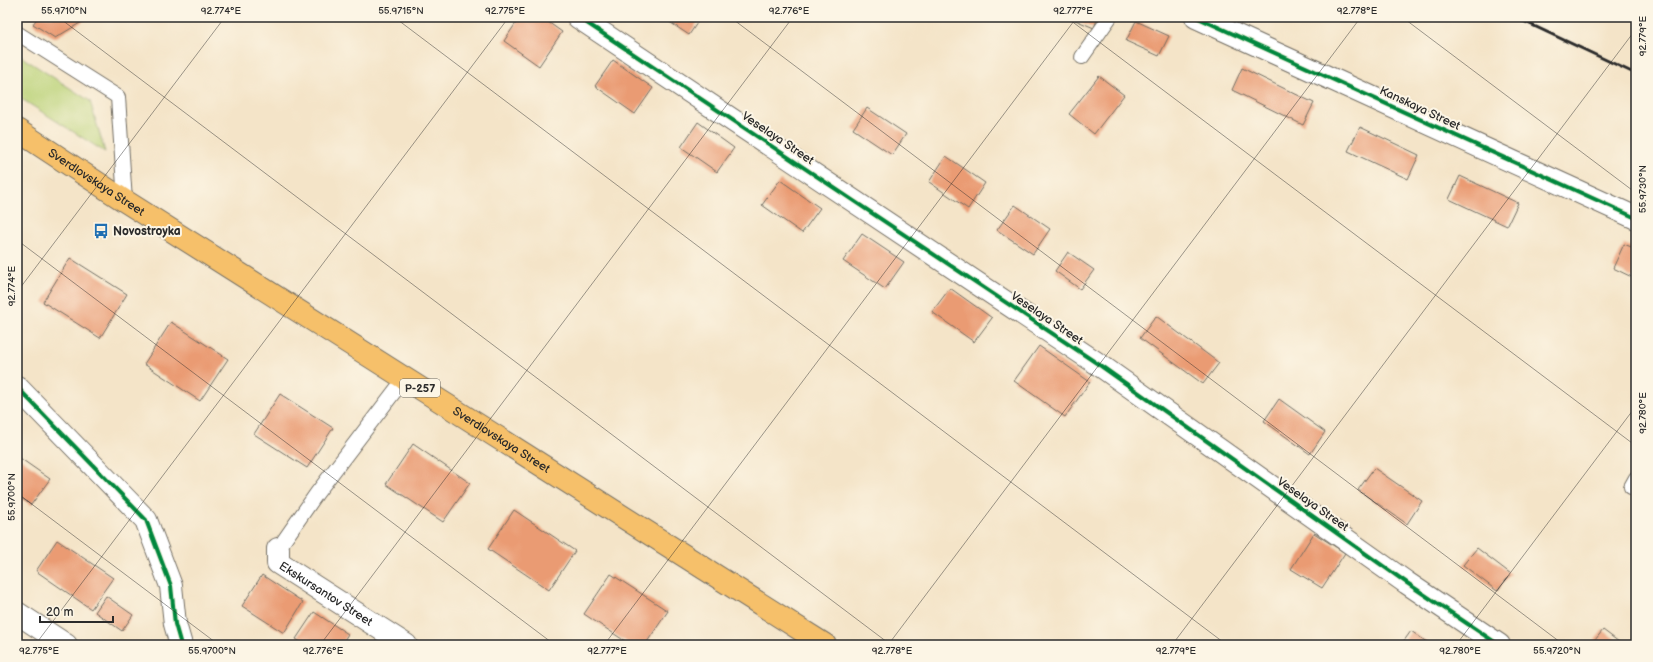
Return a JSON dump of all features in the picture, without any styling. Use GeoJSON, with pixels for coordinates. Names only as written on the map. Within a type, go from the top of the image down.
{"type":"FeatureCollection","features":[{"type":"Feature","properties":{"kind":"highway","name":"Sverdlovskaya Street"},"geometry":{"type":"LineString","coordinates":[[17,130],[125,201],[825,645]]}},
{"type":"Feature","properties":{"kind":"street","name":"Veselaya Street"},"geometry":{"type":"LineString","coordinates":[[578,17],[1094,362],[1407,583],[1499,645]]}},
{"type":"Feature","properties":{"kind":"street","name":"Kanskaya Street"},"geometry":{"type":"LineString","coordinates":[[1196,17],[1636,218]]}},
{"type":"Feature","properties":{"kind":"street"},"geometry":{"type":"LineString","coordinates":[[17,387],[146,520],[171,586],[175,624],[181,645]]}},
{"type":"Feature","properties":{"kind":"street","name":"Ekskursantov Street"},"geometry":{"type":"LineString","coordinates":[[278,549],[278,564],[406,645]]}},
{"type":"Feature","properties":{"kind":"street"},"geometry":{"type":"LineString","coordinates":[[17,613],[66,645]]}},
{"type":"Feature","properties":{"kind":"lane"},"geometry":{"type":"LineString","coordinates":[[1082,57],[1110,17]]}},
{"type":"Feature","properties":{"kind":"lane"},"geometry":{"type":"LineString","coordinates":[[17,33],[118,97],[125,201]]}},
{"type":"Feature","properties":{"kind":"lane"},"geometry":{"type":"LineString","coordinates":[[278,549],[317,493],[404,378]]}},
{"type":"Feature","properties":{"kind":"green space"},"geometry":{"type":"Polygon","coordinates":[[[17,54],[90,101],[105,152],[17,96],[17,54]]]}},
{"type":"Feature","properties":{"kind":"building"},"geometry":{"type":"Polygon","coordinates":[[[38,17],[90,17],[55,38],[33,24],[38,17]]]}},
{"type":"Feature","properties":{"kind":"building"},"geometry":{"type":"Polygon","coordinates":[[[520,17],[541,17],[562,32],[539,66],[504,41],[520,17]]]}},
{"type":"Feature","properties":{"kind":"building"},"geometry":{"type":"Polygon","coordinates":[[[662,17],[701,17],[689,35],[662,17]]]}},
{"type":"Feature","properties":{"kind":"building"},"geometry":{"type":"Polygon","coordinates":[[[1068,17],[1098,17],[1094,28],[1068,17]]]}},
{"type":"Feature","properties":{"kind":"building"},"geometry":{"type":"Polygon","coordinates":[[[1136,21],[1169,36],[1159,56],[1126,41],[1136,21]]]}},
{"type":"Feature","properties":{"kind":"building"},"geometry":{"type":"Polygon","coordinates":[[[613,60],[653,88],[635,114],[595,86],[613,60]]]}},
{"type":"Feature","properties":{"kind":"building"},"geometry":{"type":"Polygon","coordinates":[[[1242,68],[1314,103],[1303,125],[1232,90],[1242,68]]]}},
{"type":"Feature","properties":{"kind":"building"},"geometry":{"type":"Polygon","coordinates":[[[1099,76],[1124,95],[1094,134],[1069,114],[1099,76]]]}},
{"type":"Feature","properties":{"kind":"building"},"geometry":{"type":"Polygon","coordinates":[[[867,108],[906,134],[892,155],[853,129],[867,108]]]}},
{"type":"Feature","properties":{"kind":"building"},"geometry":{"type":"Polygon","coordinates":[[[698,122],[734,148],[717,172],[681,147],[698,122]]]}},
{"type":"Feature","properties":{"kind":"building"},"geometry":{"type":"Polygon","coordinates":[[[1360,127],[1419,155],[1408,179],[1348,151],[1360,127]]]}},
{"type":"Feature","properties":{"kind":"building"},"geometry":{"type":"Polygon","coordinates":[[[946,156],[985,183],[968,209],[929,182],[946,156]]]}},
{"type":"Feature","properties":{"kind":"building"},"geometry":{"type":"Polygon","coordinates":[[[1460,176],[1518,203],[1507,226],[1449,199],[1460,176]]]}},
{"type":"Feature","properties":{"kind":"building"},"geometry":{"type":"Polygon","coordinates":[[[780,180],[820,208],[802,233],[762,205],[780,180]]]}},
{"type":"Feature","properties":{"kind":"building"},"geometry":{"type":"Polygon","coordinates":[[[1015,205],[1050,229],[1033,254],[997,230],[1015,205]]]}},
{"type":"Feature","properties":{"kind":"building"},"geometry":{"type":"Polygon","coordinates":[[[862,234],[904,262],[885,289],[843,261],[862,234]]]}},
{"type":"Feature","properties":{"kind":"building"},"geometry":{"type":"Polygon","coordinates":[[[1624,244],[1636,249],[1636,279],[1613,268],[1624,244]]]}},
{"type":"Feature","properties":{"kind":"building"},"geometry":{"type":"Polygon","coordinates":[[[1068,252],[1094,270],[1080,289],[1055,271],[1068,252]]]}},
{"type":"Feature","properties":{"kind":"building"},"geometry":{"type":"Polygon","coordinates":[[[70,258],[127,294],[100,338],[43,302],[70,258]]]}},
{"type":"Feature","properties":{"kind":"building"},"geometry":{"type":"Polygon","coordinates":[[[950,288],[992,318],[974,342],[932,312],[950,288]]]}},
{"type":"Feature","properties":{"kind":"building"},"geometry":{"type":"Polygon","coordinates":[[[1156,316],[1219,363],[1203,384],[1140,338],[1156,316]]]}},
{"type":"Feature","properties":{"kind":"building"},"geometry":{"type":"Polygon","coordinates":[[[171,322],[228,359],[200,401],[144,364],[171,322]]]}},
{"type":"Feature","properties":{"kind":"building"},"geometry":{"type":"Polygon","coordinates":[[[1039,346],[1090,382],[1065,417],[1014,381],[1039,346]]]}},
{"type":"Feature","properties":{"kind":"building"},"geometry":{"type":"Polygon","coordinates":[[[280,394],[333,428],[307,468],[254,434],[280,394]]]}},
{"type":"Feature","properties":{"kind":"building"},"geometry":{"type":"Polygon","coordinates":[[[1279,399],[1325,432],[1310,454],[1264,421],[1279,399]]]}},
{"type":"Feature","properties":{"kind":"building"},"geometry":{"type":"Polygon","coordinates":[[[413,444],[470,483],[443,522],[386,484],[413,444]]]}},
{"type":"Feature","properties":{"kind":"building"},"geometry":{"type":"Polygon","coordinates":[[[17,456],[50,479],[31,505],[17,495],[17,456]]]}},
{"type":"Feature","properties":{"kind":"building"},"geometry":{"type":"Polygon","coordinates":[[[1374,468],[1422,501],[1407,524],[1358,490],[1374,468]]]}},
{"type":"Feature","properties":{"kind":"building"},"geometry":{"type":"Polygon","coordinates":[[[514,510],[575,551],[549,590],[488,549],[514,510]]]}},
{"type":"Feature","properties":{"kind":"building"},"geometry":{"type":"Polygon","coordinates":[[[1314,533],[1345,553],[1322,588],[1291,569],[1314,533]]]}},
{"type":"Feature","properties":{"kind":"building"},"geometry":{"type":"Polygon","coordinates":[[[57,540],[113,578],[91,609],[36,571],[57,540]]]}},
{"type":"Feature","properties":{"kind":"building"},"geometry":{"type":"Polygon","coordinates":[[[1477,548],[1511,574],[1497,591],[1463,565],[1477,548]]]}},
{"type":"Feature","properties":{"kind":"building"},"geometry":{"type":"Polygon","coordinates":[[[611,574],[668,611],[645,645],[631,645],[584,614],[611,574]]]}},
{"type":"Feature","properties":{"kind":"building"},"geometry":{"type":"Polygon","coordinates":[[[262,575],[303,602],[284,633],[242,606],[262,575]]]}},
{"type":"Feature","properties":{"kind":"building"},"geometry":{"type":"Polygon","coordinates":[[[106,596],[133,615],[122,631],[95,612],[106,596]]]}},
{"type":"Feature","properties":{"kind":"building"},"geometry":{"type":"Polygon","coordinates":[[[314,612],[348,634],[341,645],[305,645],[296,639],[314,612]]]}},
{"type":"Feature","properties":{"kind":"building"},"geometry":{"type":"Polygon","coordinates":[[[1603,630],[1623,645],[1591,645],[1603,630]]]}},
{"type":"Feature","properties":{"kind":"building"},"geometry":{"type":"Polygon","coordinates":[[[1411,631],[1431,645],[1401,645],[1411,631]]]}},
{"type":"Feature","properties":{"kind":"railway"},"geometry":{"type":"LineString","coordinates":[[1515,17],[1636,74]]}},
{"type":"Feature","properties":{"kind":"cycle path"},"geometry":{"type":"LineString","coordinates":[[578,17],[1101,366],[1407,583],[1499,645]]}},
{"type":"Feature","properties":{"kind":"cycle path"},"geometry":{"type":"LineString","coordinates":[[1196,17],[1636,218]]}},
{"type":"Feature","properties":{"kind":"cycle path"},"geometry":{"type":"LineString","coordinates":[[17,387],[146,520],[171,586],[175,624],[181,645]]}},
{"type":"Feature","properties":{"kind":"place","name":"Novostroyka"},"geometry":{"type":"Point","coordinates":[101,231]}}]}
